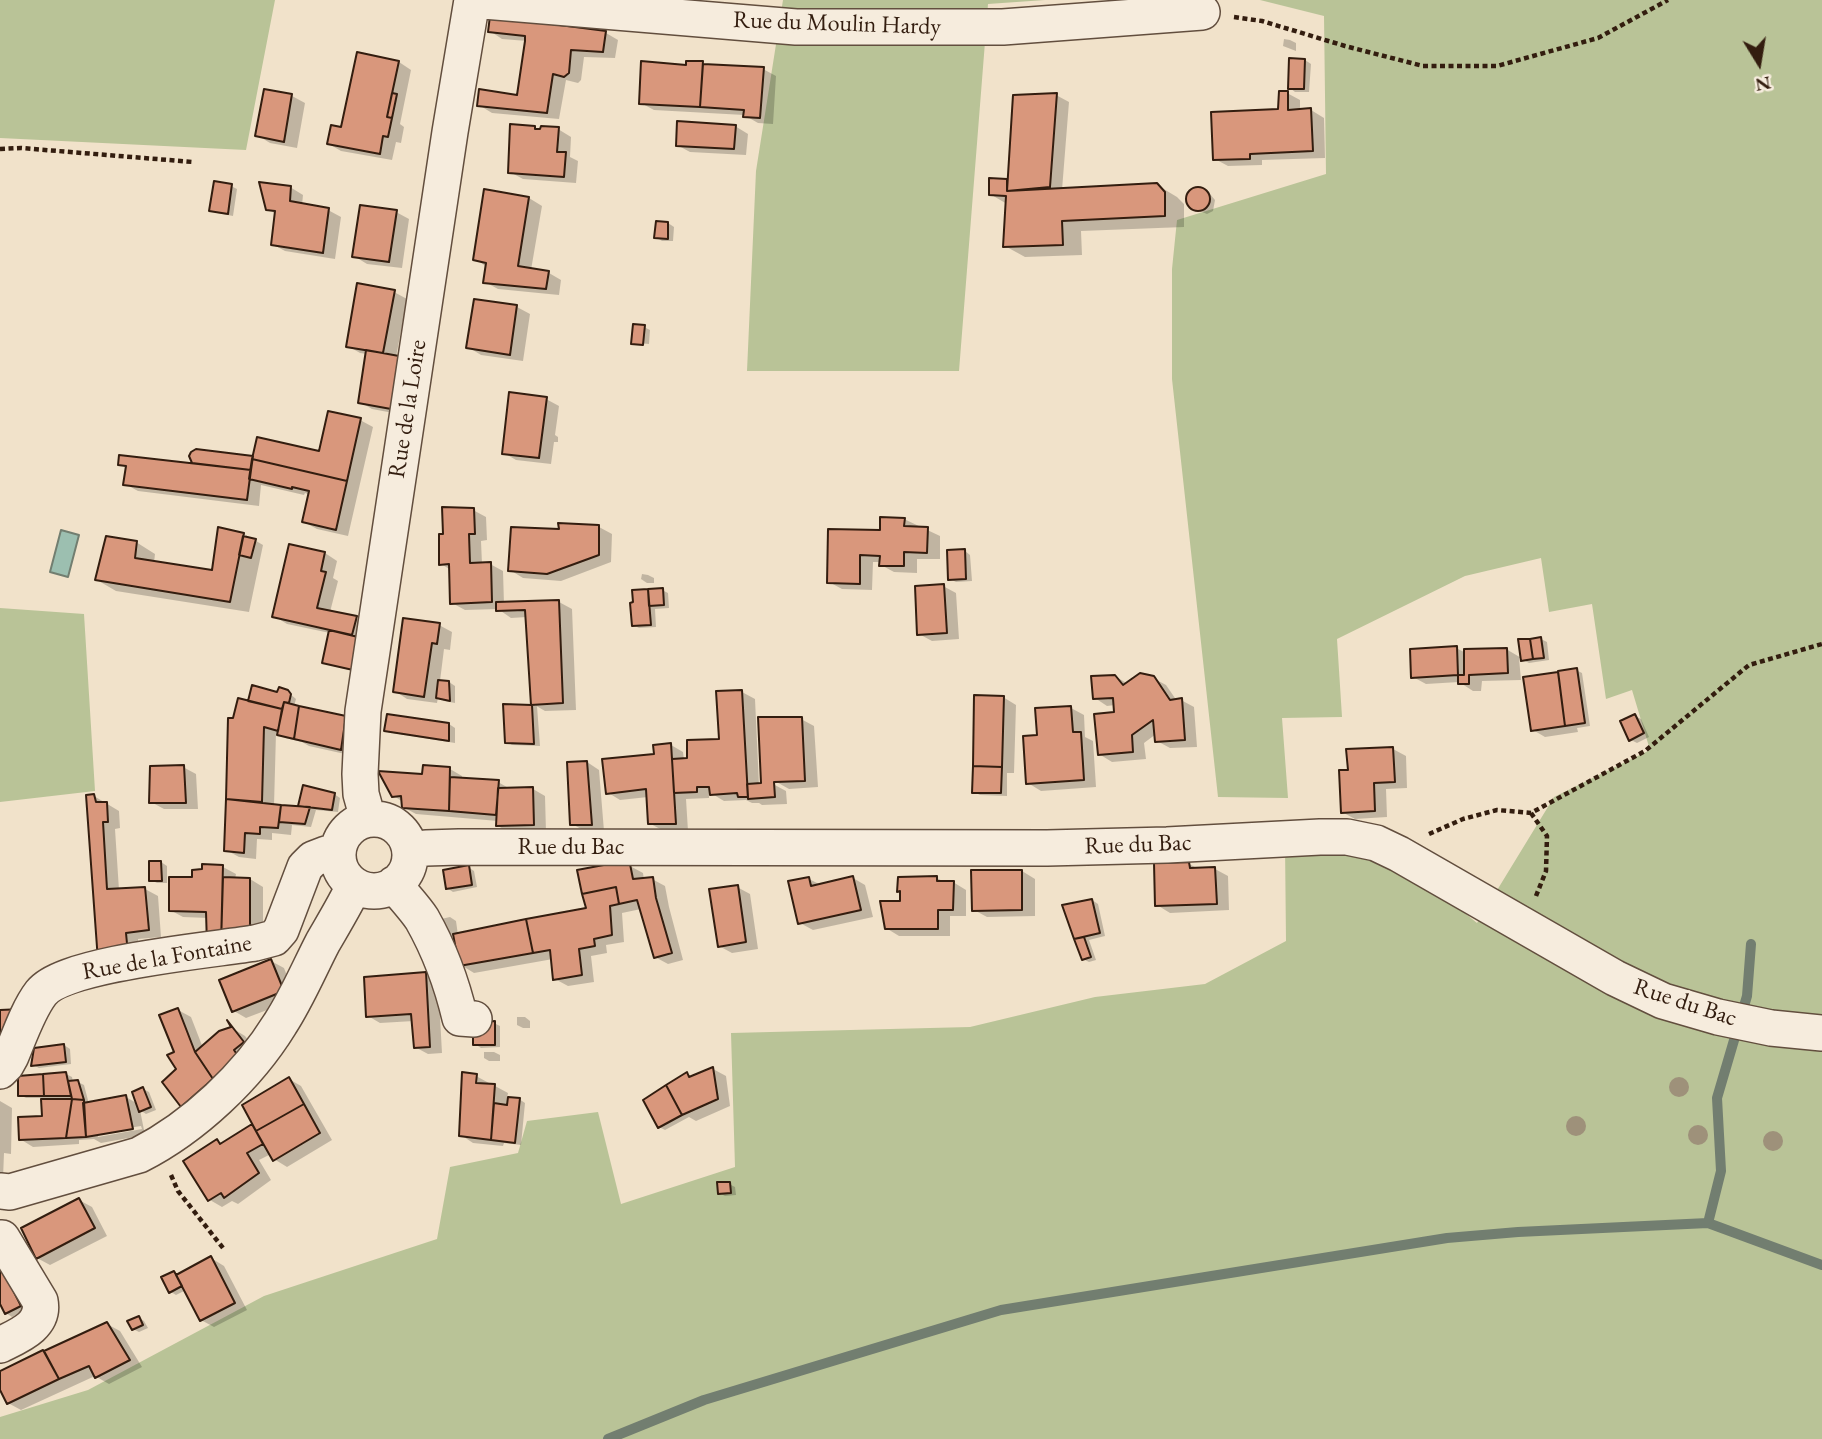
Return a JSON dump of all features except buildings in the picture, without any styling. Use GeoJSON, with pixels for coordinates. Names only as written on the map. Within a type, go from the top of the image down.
{"type":"FeatureCollection","features":[{"type":"Feature","properties":{"kind":"street","name":"Rue du Moulin Hardy"},"geometry":{"type":"LineString","coordinates":[[472,0],[796,27],[1003,27],[1202,12]]}},
{"type":"Feature","properties":{"kind":"street","name":"Rue de la Loire"},"geometry":{"type":"LineString","coordinates":[[368,819],[361,794],[360,774],[363,711],[472,0]]}},
{"type":"Feature","properties":{"kind":"street"},"geometry":{"type":"LineString","coordinates":[[378,818],[396,826],[403,833],[410,852],[405,873],[394,884],[374,891],[354,886],[346,878],[340,869],[337,854],[342,836],[348,828],[357,822],[378,818]]}},
{"type":"Feature","properties":{"kind":"street","name":"Rue du Bac"},"geometry":{"type":"LineString","coordinates":[[410,852],[426,848],[459,847],[1047,848],[1347,837],[1376,843],[1399,854],[1615,978],[1662,1001],[1761,1026],[1822,1033]]}},
{"type":"Feature","properties":{"kind":"street","name":"Rue de la Fontaine"},"geometry":{"type":"LineString","coordinates":[[0,1071],[11,1056],[42,991],[56,981],[99,967],[274,938],[281,930],[305,867],[313,859],[337,854]]}},
{"type":"Feature","properties":{"kind":"street"},"geometry":{"type":"LineString","coordinates":[[394,884],[421,918],[438,953],[460,1018],[474,1019]]}},
{"type":"Feature","properties":{"kind":"street"},"geometry":{"type":"LineString","coordinates":[[0,1345],[22,1334],[37,1321],[41,1309],[40,1301],[1,1239],[9,1225],[11,1209],[5,1192],[139,1154],[159,1145],[207,1109],[264,1047],[282,1022],[354,886]]}},
{"type":"Feature","properties":{"kind":"path"},"geometry":{"type":"LineString","coordinates":[[1202,12],[1262,21],[1423,66],[1497,66],[1598,38],[1668,0]]}},
{"type":"Feature","properties":{"kind":"path"},"geometry":{"type":"LineString","coordinates":[[0,149],[22,148],[193,162]]}},
{"type":"Feature","properties":{"kind":"path"},"geometry":{"type":"LineString","coordinates":[[1399,854],[1430,833],[1463,819],[1497,810],[1531,813],[1645,751],[1749,665],[1822,644]]}},
{"type":"Feature","properties":{"kind":"path"},"geometry":{"type":"LineString","coordinates":[[1524,926],[1546,871],[1547,836],[1531,813]]}},
{"type":"Feature","properties":{"kind":"path"},"geometry":{"type":"LineString","coordinates":[[159,1145],[178,1191],[223,1248]]}},
{"type":"Feature","properties":{"kind":"shaded area"},"geometry":{"type":"Polygon","coordinates":[[[0,0],[275,0],[246,150],[0,138],[0,0]]]}},
{"type":"Feature","properties":{"kind":"shaded area"},"geometry":{"type":"Polygon","coordinates":[[[783,0],[1045,0],[988,4],[959,371],[747,371],[756,171],[783,0]]]}},
{"type":"Feature","properties":{"kind":"shaded area"},"geometry":{"type":"Polygon","coordinates":[[[1260,0],[1822,0],[1822,1439],[0,1439],[0,1417],[88,1390],[264,1296],[437,1239],[450,1167],[518,1153],[527,1121],[598,1112],[621,1204],[735,1167],[731,1033],[970,1027],[1095,997],[1205,984],[1286,941],[1285,844],[1380,844],[1477,923],[1554,797],[1650,750],[1632,690],[1606,699],[1592,604],[1549,612],[1541,558],[1465,576],[1337,639],[1342,717],[1282,718],[1288,798],[1218,797],[1172,379],[1172,269],[1177,220],[1326,174],[1324,16],[1260,0]]]}},
{"type":"Feature","properties":{"kind":"shaded area"},"geometry":{"type":"Polygon","coordinates":[[[61,530],[79,535],[68,577],[50,572],[61,530]]]}},
{"type":"Feature","properties":{"kind":"shaded area"},"geometry":{"type":"Polygon","coordinates":[[[0,608],[84,614],[95,791],[0,802],[0,608]]]}},
{"type":"Feature","properties":{"kind":"waterway"},"geometry":{"type":"LineString","coordinates":[[1708,1223],[1721,1171],[1717,1098],[1747,996],[1751,944]]}},
{"type":"Feature","properties":{"kind":"waterway"},"geometry":{"type":"LineString","coordinates":[[608,1439],[704,1400],[1001,1310],[1447,1238],[1708,1223],[1822,1265]]}}]}
